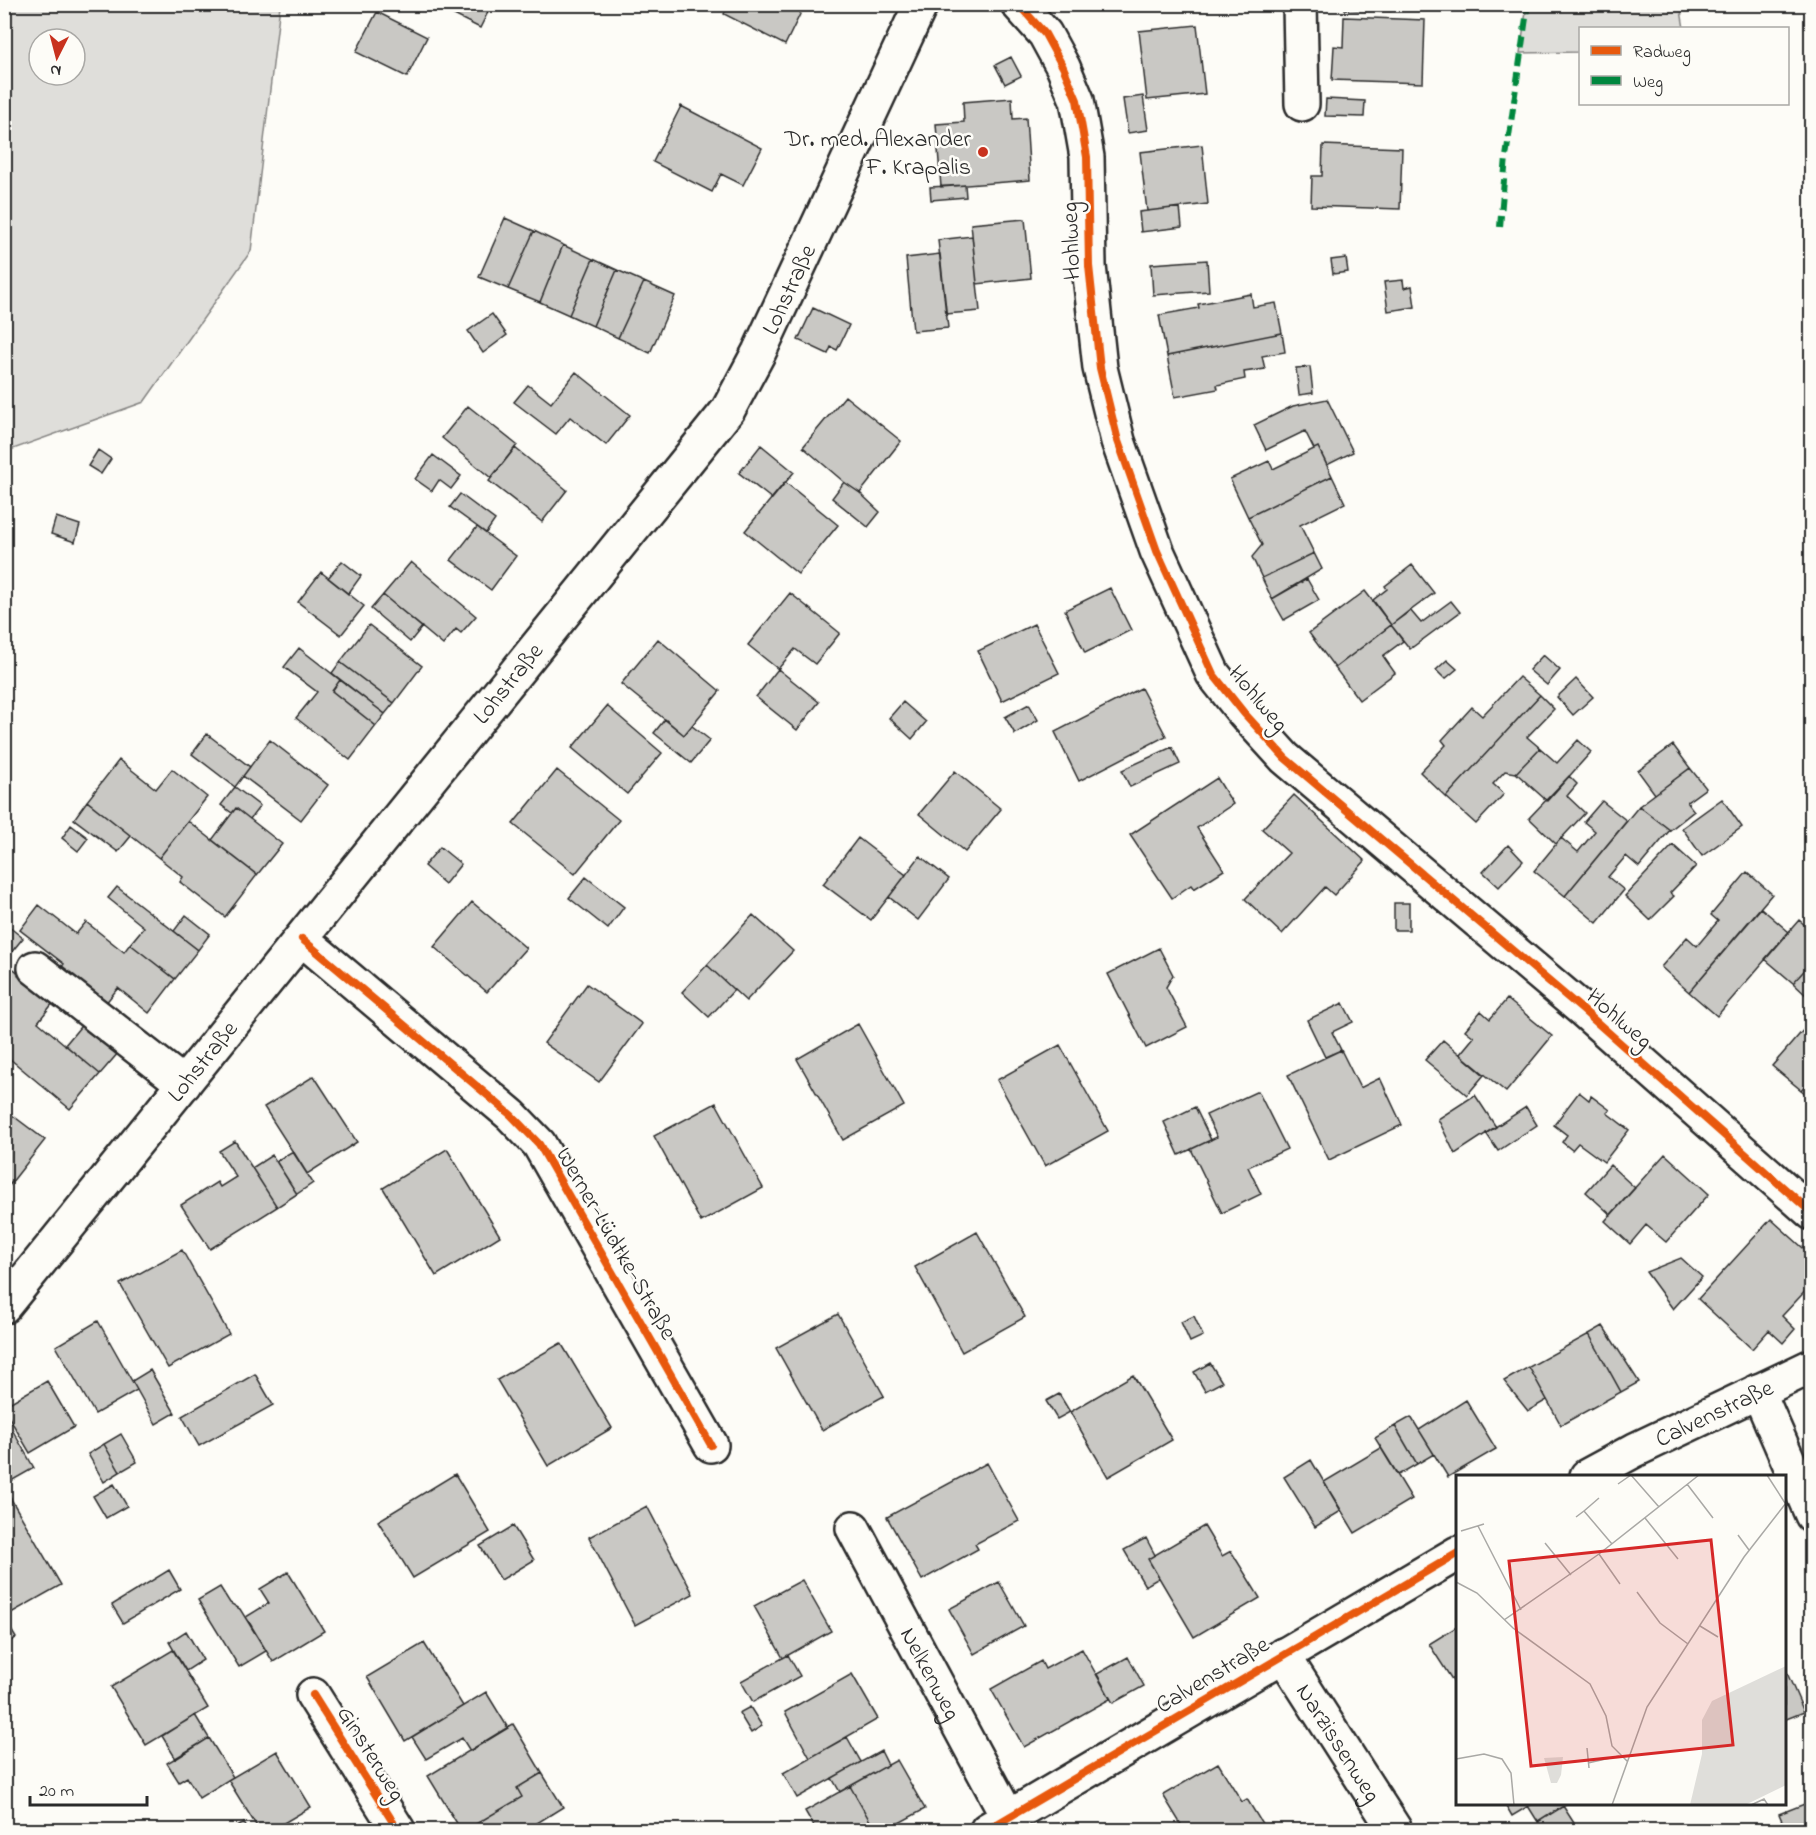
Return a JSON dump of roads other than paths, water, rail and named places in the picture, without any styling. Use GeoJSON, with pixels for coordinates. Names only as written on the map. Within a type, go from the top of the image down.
{"type":"FeatureCollection","features":[{"type":"Feature","properties":{"kind":"street","name":"Lohstraße"},"geometry":{"type":"LineString","coordinates":[[4,1306],[728,410],[759,352],[921,4]]}},
{"type":"Feature","properties":{"kind":"street"},"geometry":{"type":"LineString","coordinates":[[1300,4],[1302,104]]}},
{"type":"Feature","properties":{"kind":"street","name":"Hohlweg"},"geometry":{"type":"LineString","coordinates":[[1021,5],[1045,34],[1077,100],[1087,158],[1089,266],[1100,368],[1118,441],[1157,552],[1213,674],[1244,713],[1285,758],[1584,1011],[1812,1213]]}},
{"type":"Feature","properties":{"kind":"street","name":"Werner-Lüdtke-Straße"},"geometry":{"type":"LineString","coordinates":[[302,939],[511,1115],[539,1144],[711,1445]]}},
{"type":"Feature","properties":{"kind":"street"},"geometry":{"type":"LineString","coordinates":[[35,968],[184,1084]]}},
{"type":"Feature","properties":{"kind":"street","name":"Calvenstraße"},"geometry":{"type":"LineString","coordinates":[[1589,1475],[1635,1450],[1812,1366]]}},
{"type":"Feature","properties":{"kind":"street"},"geometry":{"type":"LineString","coordinates":[[1758,1391],[1812,1515]]}},
{"type":"Feature","properties":{"kind":"street","name":"Nelkenweg"},"geometry":{"type":"LineString","coordinates":[[853,1528],[997,1824]]}},
{"type":"Feature","properties":{"kind":"street","name":"Calvenstraße"},"geometry":{"type":"LineString","coordinates":[[997,1824],[1456,1553]]}},
{"type":"Feature","properties":{"kind":"street","name":"Narzissenweg"},"geometry":{"type":"LineString","coordinates":[[1283,1655],[1395,1830]]}},
{"type":"Feature","properties":{"kind":"street","name":"Ginsterweg"},"geometry":{"type":"LineString","coordinates":[[313,1695],[398,1830]]}},
{"type":"Feature","properties":{"kind":"place","name":"Dr. med. Alexander F. Krapalis"},"geometry":{"type":"Point","coordinates":[983,152]}}]}
